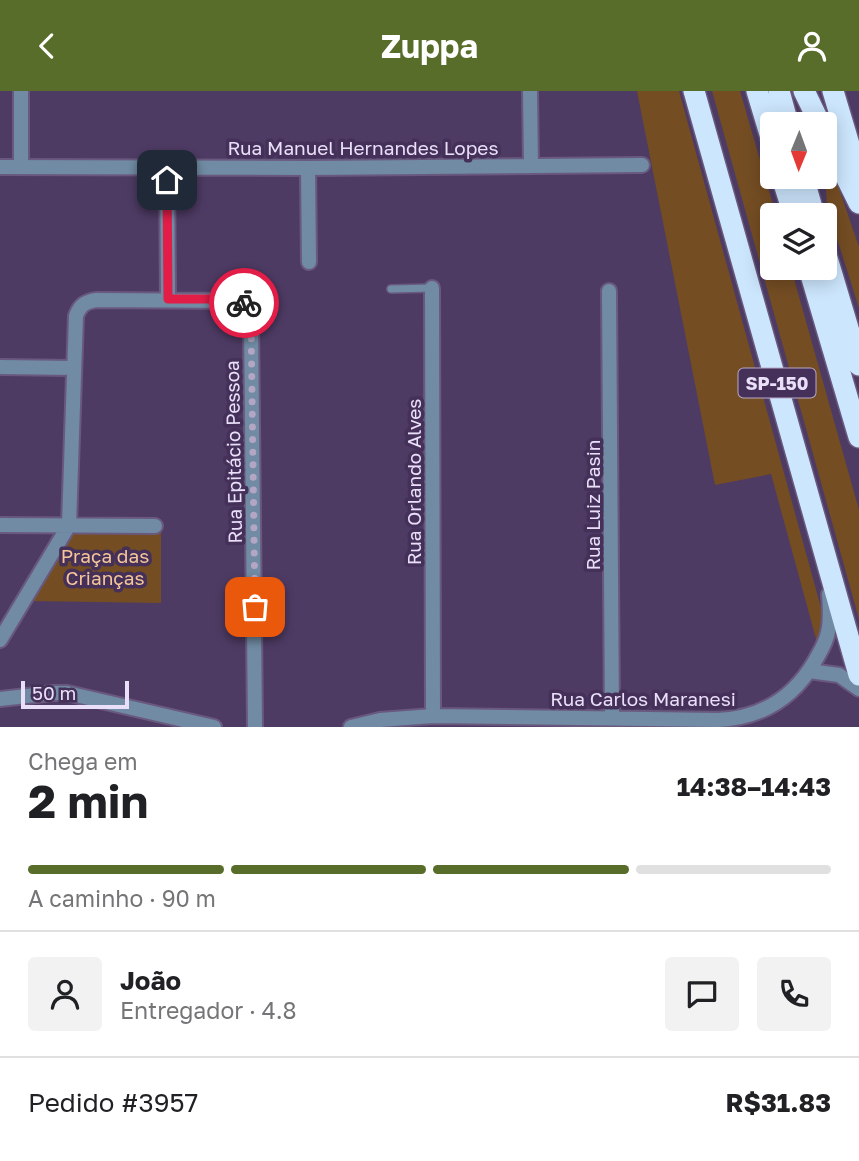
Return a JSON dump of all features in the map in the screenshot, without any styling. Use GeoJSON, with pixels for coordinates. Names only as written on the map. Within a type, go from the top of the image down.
{"type":"FeatureCollection","features":[{"type":"Feature","properties":{"kind":"highway","name":"SP-150"},"geometry":{"type":"LineString","coordinates":[[694,91],[859,675]]}},
{"type":"Feature","properties":{"kind":"highway"},"geometry":{"type":"LineString","coordinates":[[757,91],[763,112]]}},
{"type":"Feature","properties":{"kind":"highway"},"geometry":{"type":"LineString","coordinates":[[779,91],[785,112]]}},
{"type":"Feature","properties":{"kind":"highway"},"geometry":{"type":"LineString","coordinates":[[804,91],[814,112]]}},
{"type":"Feature","properties":{"kind":"highway"},"geometry":{"type":"LineString","coordinates":[[833,91],[859,178]]}},
{"type":"Feature","properties":{"kind":"highway"},"geometry":{"type":"LineString","coordinates":[[837,158],[859,203]]}},
{"type":"Feature","properties":{"kind":"highway","name":"SP-150"},"geometry":{"type":"LineString","coordinates":[[813,280],[859,437]]}},
{"type":"Feature","properties":{"kind":"highway"},"geometry":{"type":"LineString","coordinates":[[834,280],[859,365]]}},
{"type":"Feature","properties":{"kind":"street"},"geometry":{"type":"LineString","coordinates":[[21,91],[21,166]]}},
{"type":"Feature","properties":{"kind":"street"},"geometry":{"type":"LineString","coordinates":[[530,91],[531,165]]}},
{"type":"Feature","properties":{"kind":"street","name":"Rua Manuel Hernandes Lopes"},"geometry":{"type":"LineString","coordinates":[[0,167],[642,165]]}},
{"type":"Feature","properties":{"kind":"street"},"geometry":{"type":"LineString","coordinates":[[0,640],[69,525],[76,316],[83,304],[96,300],[168,299],[167,167]]}},
{"type":"Feature","properties":{"kind":"street"},"geometry":{"type":"LineString","coordinates":[[308,168],[309,262]]}},
{"type":"Feature","properties":{"kind":"street","name":"Rua Orlando Alves"},"geometry":{"type":"LineString","coordinates":[[432,288],[433,716]]}},
{"type":"Feature","properties":{"kind":"street","name":"Rua Luiz Pasin"},"geometry":{"type":"LineString","coordinates":[[609,291],[612,718]]}},
{"type":"Feature","properties":{"kind":"street","name":"Rua Epitácio Pessoa"},"geometry":{"type":"LineString","coordinates":[[168,299],[228,299],[245,303],[250,311],[255,727]]}},
{"type":"Feature","properties":{"kind":"street"},"geometry":{"type":"LineString","coordinates":[[0,367],[75,367]]}},
{"type":"Feature","properties":{"kind":"street"},"geometry":{"type":"LineString","coordinates":[[0,525],[155,526]]}},
{"type":"Feature","properties":{"kind":"street","name":"Rua Carlos Maranesi"},"geometry":{"type":"LineString","coordinates":[[351,727],[380,720],[433,716],[519,722],[612,718],[698,723],[740,718],[768,709],[789,694],[809,671],[828,634],[828,565]]}},
{"type":"Feature","properties":{"kind":"street"},"geometry":{"type":"LineString","coordinates":[[809,671],[839,675],[859,689]]}},
{"type":"Feature","properties":{"kind":"street"},"geometry":{"type":"LineString","coordinates":[[0,699],[67,693],[214,727]]}},
{"type":"Feature","properties":{"kind":"lane","name":"Rua Orlando Alves"},"geometry":{"type":"LineString","coordinates":[[391,289],[432,288]]}},
{"type":"Feature","properties":{"kind":"green space"},"geometry":{"type":"Polygon","coordinates":[[[637,91],[679,91],[823,615],[818,646],[771,474],[715,485],[637,91]]]}},
{"type":"Feature","properties":{"kind":"green space"},"geometry":{"type":"Polygon","coordinates":[[[712,91],[740,91],[760,160],[760,189],[768,189],[773,203],[760,203],[760,263],[712,91]]]}},
{"type":"Feature","properties":{"kind":"green space"},"geometry":{"type":"Polygon","coordinates":[[[837,183],[859,247],[859,308],[837,239],[837,203],[827,203],[826,189],[837,189],[837,183]]]}},
{"type":"Feature","properties":{"kind":"green space"},"geometry":{"type":"Polygon","coordinates":[[[765,280],[794,280],[859,510],[859,619],[765,280]]]}},
{"type":"Feature","properties":{"kind":"green space","name":"Praça das Crianças"},"geometry":{"type":"Polygon","coordinates":[[[72,530],[161,531],[161,603],[29,601],[72,530]]]}},
{"type":"Feature","properties":{"kind":"way so far"},"geometry":{"type":"LineString","coordinates":[[244,303],[250,311],[251,321],[255,607]]}},
{"type":"Feature","properties":{"kind":"route"},"geometry":{"type":"LineString","coordinates":[[167,180],[168,299],[228,299],[244,303]]}}]}
